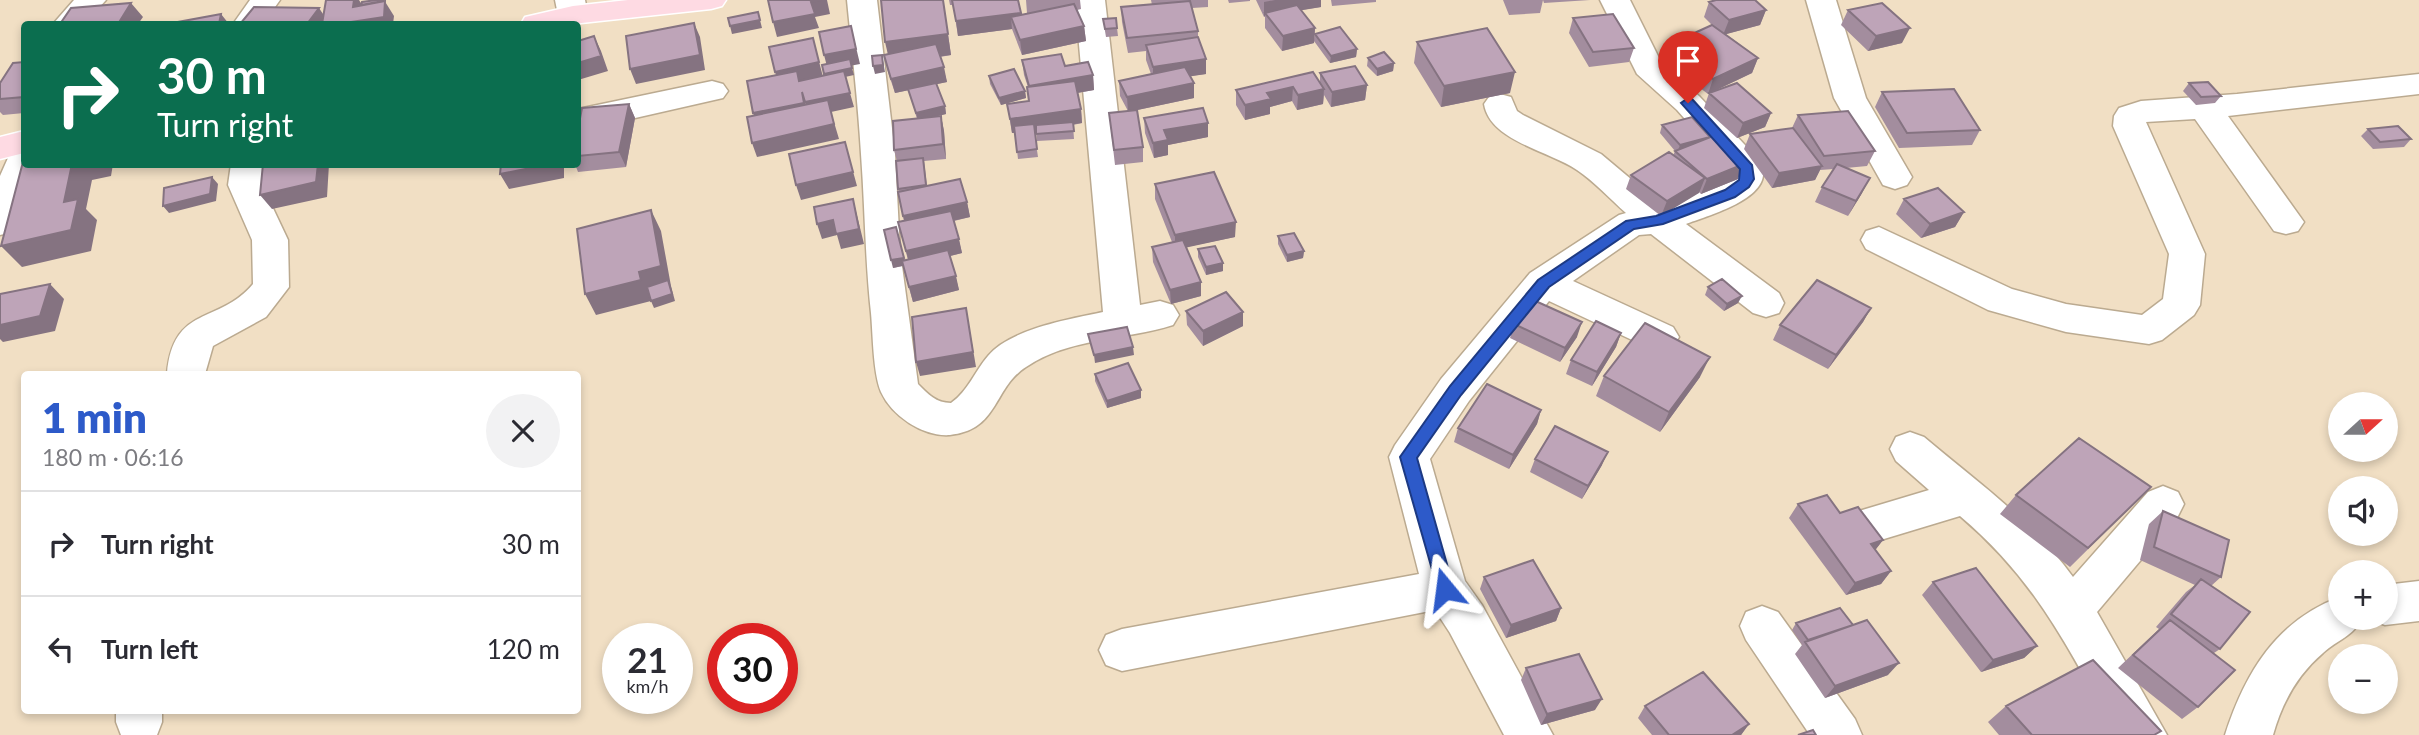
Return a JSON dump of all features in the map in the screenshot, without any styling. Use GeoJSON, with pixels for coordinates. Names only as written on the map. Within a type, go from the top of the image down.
{"type":"FeatureCollection","features":[{"type":"Feature","properties":{"kind":"main road"},"geometry":{"type":"LineString","coordinates":[[543,21],[571,8],[711,0]]}},
{"type":"Feature","properties":{"kind":"main road"},"geometry":{"type":"LineString","coordinates":[[0,148],[21,143]]}},
{"type":"Feature","properties":{"kind":"street"},"geometry":{"type":"LineString","coordinates":[[71,21],[91,0]]}},
{"type":"Feature","properties":{"kind":"street"},"geometry":{"type":"LineString","coordinates":[[250,21],[265,0]]}},
{"type":"Feature","properties":{"kind":"street"},"geometry":{"type":"LineString","coordinates":[[862,0],[878,154],[881,251],[900,389],[912,406],[948,419],[962,415],[979,401],[1000,367],[1011,358],[1040,344],[1160,315]]}},
{"type":"Feature","properties":{"kind":"street"},"geometry":{"type":"LineString","coordinates":[[1090,0],[1123,323]]}},
{"type":"Feature","properties":{"kind":"street"},"geometry":{"type":"LineString","coordinates":[[1529,735],[1466,619],[1445,589],[1409,457],[1455,390],[1544,284],[1631,224],[1658,221],[1730,193],[1747,179],[1747,168],[1688,103],[1648,67],[1615,0]]}},
{"type":"Feature","properties":{"kind":"street"},"geometry":{"type":"LineString","coordinates":[[1821,0],[1850,98],[1895,177]]}},
{"type":"Feature","properties":{"kind":"street"},"geometry":{"type":"LineString","coordinates":[[1879,240],[2001,300],[2066,318],[2149,330],[2180,305],[2187,254],[2129,125],[2129,118],[2141,112],[2419,83]]}},
{"type":"Feature","properties":{"kind":"street"},"geometry":{"type":"LineString","coordinates":[[581,119],[712,91]]}},
{"type":"Feature","properties":{"kind":"street"},"geometry":{"type":"LineString","coordinates":[[1500,104],[1503,115],[1511,123],[1589,162],[1658,221],[1766,303]]}},
{"type":"Feature","properties":{"kind":"street"},"geometry":{"type":"LineString","coordinates":[[2204,107],[2286,222]]}},
{"type":"Feature","properties":{"kind":"street"},"geometry":{"type":"LineString","coordinates":[[0,223],[21,166]]}},
{"type":"Feature","properties":{"kind":"street"},"geometry":{"type":"LineString","coordinates":[[186,371],[188,350],[199,334],[256,306],[271,287],[270,240],[245,185],[247,168]]}},
{"type":"Feature","properties":{"kind":"street"},"geometry":{"type":"LineString","coordinates":[[1544,284],[1660,338]]}},
{"type":"Feature","properties":{"kind":"street"},"geometry":{"type":"LineString","coordinates":[[1910,449],[1966,496],[2039,564],[2073,609],[2143,735]]}},
{"type":"Feature","properties":{"kind":"street"},"geometry":{"type":"LineString","coordinates":[[1874,524],[1966,496]]}},
{"type":"Feature","properties":{"kind":"street"},"geometry":{"type":"LineString","coordinates":[[2073,609],[2163,504]]}},
{"type":"Feature","properties":{"kind":"street"},"geometry":{"type":"LineString","coordinates":[[1122,650],[1445,589]]}},
{"type":"Feature","properties":{"kind":"street"},"geometry":{"type":"LineString","coordinates":[[2398,603],[2419,601]]}},
{"type":"Feature","properties":{"kind":"street"},"geometry":{"type":"LineString","coordinates":[[2249,735],[2258,703],[2278,667],[2320,626],[2328,622]]}},
{"type":"Feature","properties":{"kind":"street"},"geometry":{"type":"LineString","coordinates":[[1762,626],[1838,735]]}},
{"type":"Feature","properties":{"kind":"building"},"geometry":{"type":"Polygon","coordinates":[[[326,0],[354,0],[353,7],[385,1],[384,17],[358,21],[322,21],[326,0]]]}},
{"type":"Feature","properties":{"kind":"building"},"geometry":{"type":"Polygon","coordinates":[[[768,0],[821,0],[811,2],[815,14],[773,22],[768,0]]]}},
{"type":"Feature","properties":{"kind":"building"},"geometry":{"type":"Polygon","coordinates":[[[881,0],[943,0],[948,34],[885,42],[881,0]]]}},
{"type":"Feature","properties":{"kind":"building"},"geometry":{"type":"Polygon","coordinates":[[[952,0],[1018,0],[1021,13],[956,21],[952,0]]]}},
{"type":"Feature","properties":{"kind":"building"},"geometry":{"type":"Polygon","coordinates":[[[1755,0],[1766,10],[1729,20],[1709,2],[1755,0]]]}},
{"type":"Feature","properties":{"kind":"building"},"geometry":{"type":"Polygon","coordinates":[[[383,1],[361,5],[362,2],[383,1]]]}},
{"type":"Feature","properties":{"kind":"building"},"geometry":{"type":"Polygon","coordinates":[[[1190,1],[1198,31],[1127,38],[1121,7],[1190,1]]]}},
{"type":"Feature","properties":{"kind":"building"},"geometry":{"type":"Polygon","coordinates":[[[131,3],[120,21],[62,21],[71,8],[131,3]]]}},
{"type":"Feature","properties":{"kind":"building"},"geometry":{"type":"Polygon","coordinates":[[[1882,3],[1910,28],[1876,36],[1848,10],[1882,3]]]}},
{"type":"Feature","properties":{"kind":"building"},"geometry":{"type":"Polygon","coordinates":[[[1074,4],[1084,26],[1020,40],[1011,17],[1074,4]]]}},
{"type":"Feature","properties":{"kind":"building"},"geometry":{"type":"Polygon","coordinates":[[[1297,5],[1315,28],[1283,36],[1265,13],[1297,5]]]}},
{"type":"Feature","properties":{"kind":"building"},"geometry":{"type":"Polygon","coordinates":[[[254,7],[319,8],[309,21],[242,21],[254,7]]]}},
{"type":"Feature","properties":{"kind":"building"},"geometry":{"type":"Polygon","coordinates":[[[758,12],[760,20],[730,26],[728,18],[758,12]]]}},
{"type":"Feature","properties":{"kind":"building"},"geometry":{"type":"Polygon","coordinates":[[[221,14],[220,21],[183,21],[221,14]]]}},
{"type":"Feature","properties":{"kind":"building"},"geometry":{"type":"Polygon","coordinates":[[[1613,14],[1634,48],[1593,52],[1573,18],[1613,14]]]}},
{"type":"Feature","properties":{"kind":"building"},"geometry":{"type":"Polygon","coordinates":[[[1116,18],[1117,28],[1105,29],[1103,19],[1116,18]]]}},
{"type":"Feature","properties":{"kind":"building"},"geometry":{"type":"Polygon","coordinates":[[[694,23],[700,55],[630,69],[626,36],[694,23]]]}},
{"type":"Feature","properties":{"kind":"building"},"geometry":{"type":"Polygon","coordinates":[[[1712,25],[1758,58],[1713,79],[1668,45],[1712,25]]]}},
{"type":"Feature","properties":{"kind":"building"},"geometry":{"type":"Polygon","coordinates":[[[851,26],[856,49],[824,55],[819,32],[851,26]]]}},
{"type":"Feature","properties":{"kind":"building"},"geometry":{"type":"Polygon","coordinates":[[[1340,27],[1357,49],[1331,56],[1315,34],[1340,27]]]}},
{"type":"Feature","properties":{"kind":"building"},"geometry":{"type":"Polygon","coordinates":[[[1487,28],[1515,72],[1444,86],[1417,42],[1487,28]]]}},
{"type":"Feature","properties":{"kind":"building"},"geometry":{"type":"Polygon","coordinates":[[[594,36],[601,56],[581,62],[581,40],[594,36]]]}},
{"type":"Feature","properties":{"kind":"building"},"geometry":{"type":"Polygon","coordinates":[[[1198,37],[1206,59],[1153,67],[1146,45],[1198,37]]]}},
{"type":"Feature","properties":{"kind":"building"},"geometry":{"type":"Polygon","coordinates":[[[813,38],[819,62],[775,72],[769,47],[813,38]]]}},
{"type":"Feature","properties":{"kind":"building"},"geometry":{"type":"Polygon","coordinates":[[[936,44],[944,67],[891,79],[884,55],[936,44]]]}},
{"type":"Feature","properties":{"kind":"building"},"geometry":{"type":"Polygon","coordinates":[[[1384,52],[1394,63],[1377,69],[1368,58],[1384,52]]]}},
{"type":"Feature","properties":{"kind":"building"},"geometry":{"type":"Polygon","coordinates":[[[1061,54],[1065,66],[1088,62],[1093,75],[1029,86],[1022,60],[1061,54]]]}},
{"type":"Feature","properties":{"kind":"building"},"geometry":{"type":"Polygon","coordinates":[[[882,55],[883,65],[873,66],[872,56],[882,55]]]}},
{"type":"Feature","properties":{"kind":"building"},"geometry":{"type":"Polygon","coordinates":[[[850,59],[852,68],[824,74],[822,65],[850,59]]]}},
{"type":"Feature","properties":{"kind":"building"},"geometry":{"type":"Polygon","coordinates":[[[21,62],[21,97],[0,99],[0,83],[13,63],[21,62]]]}},
{"type":"Feature","properties":{"kind":"building"},"geometry":{"type":"Polygon","coordinates":[[[1355,66],[1367,85],[1332,92],[1320,73],[1355,66]]]}},
{"type":"Feature","properties":{"kind":"building"},"geometry":{"type":"Polygon","coordinates":[[[1185,67],[1194,83],[1127,97],[1119,81],[1185,67]]]}},
{"type":"Feature","properties":{"kind":"building"},"geometry":{"type":"Polygon","coordinates":[[[1014,69],[1025,91],[999,98],[989,76],[1014,69]]]}},
{"type":"Feature","properties":{"kind":"building"},"geometry":{"type":"Polygon","coordinates":[[[797,71],[799,81],[844,71],[850,93],[805,102],[802,92],[804,103],[753,113],[747,81],[797,71]]]}},
{"type":"Feature","properties":{"kind":"building"},"geometry":{"type":"Polygon","coordinates":[[[1313,72],[1324,89],[1298,95],[1293,87],[1267,93],[1271,99],[1245,105],[1236,90],[1313,72]]]}},
{"type":"Feature","properties":{"kind":"building"},"geometry":{"type":"Polygon","coordinates":[[[1075,81],[1081,109],[1010,119],[1007,104],[1029,101],[1027,87],[1075,81]]]}},
{"type":"Feature","properties":{"kind":"building"},"geometry":{"type":"Polygon","coordinates":[[[2208,82],[2221,96],[2201,97],[2189,83],[2208,82]]]}},
{"type":"Feature","properties":{"kind":"building"},"geometry":{"type":"Polygon","coordinates":[[[936,83],[945,106],[916,113],[908,89],[936,83]]]}},
{"type":"Feature","properties":{"kind":"building"},"geometry":{"type":"Polygon","coordinates":[[[1737,83],[1771,113],[1743,123],[1709,93],[1737,83]]]}},
{"type":"Feature","properties":{"kind":"building"},"geometry":{"type":"Polygon","coordinates":[[[1954,89],[1980,130],[1907,133],[1882,92],[1954,89]]]}},
{"type":"Feature","properties":{"kind":"building"},"geometry":{"type":"Polygon","coordinates":[[[828,100],[834,124],[752,143],[747,117],[828,100]]]}},
{"type":"Feature","properties":{"kind":"building"},"geometry":{"type":"Polygon","coordinates":[[[629,104],[619,152],[581,156],[582,108],[629,104]]]}},
{"type":"Feature","properties":{"kind":"building"},"geometry":{"type":"Polygon","coordinates":[[[1203,108],[1208,123],[1164,130],[1168,140],[1153,143],[1144,118],[1203,108]]]}},
{"type":"Feature","properties":{"kind":"building"},"geometry":{"type":"Polygon","coordinates":[[[1137,110],[1143,147],[1114,150],[1109,113],[1137,110]]]}},
{"type":"Feature","properties":{"kind":"building"},"geometry":{"type":"Polygon","coordinates":[[[1848,111],[1875,151],[1824,156],[1798,115],[1848,111]]]}},
{"type":"Feature","properties":{"kind":"building"},"geometry":{"type":"Polygon","coordinates":[[[941,116],[943,144],[894,150],[893,121],[941,116]]]}},
{"type":"Feature","properties":{"kind":"building"},"geometry":{"type":"Polygon","coordinates":[[[1692,117],[1710,137],[1680,145],[1662,125],[1692,117]]]}},
{"type":"Feature","properties":{"kind":"building"},"geometry":{"type":"Polygon","coordinates":[[[1073,122],[1074,131],[1036,134],[1036,125],[1073,122]]]}},
{"type":"Feature","properties":{"kind":"building"},"geometry":{"type":"Polygon","coordinates":[[[1034,124],[1037,149],[1017,152],[1014,126],[1034,124]]]}},
{"type":"Feature","properties":{"kind":"building"},"geometry":{"type":"Polygon","coordinates":[[[2398,126],[2411,139],[2380,142],[2368,129],[2398,126]]]}},
{"type":"Feature","properties":{"kind":"building"},"geometry":{"type":"Polygon","coordinates":[[[1793,128],[1822,166],[1779,173],[1750,134],[1793,128]]]}},
{"type":"Feature","properties":{"kind":"building"},"geometry":{"type":"Polygon","coordinates":[[[1713,136],[1744,164],[1707,179],[1675,151],[1713,136]]]}},
{"type":"Feature","properties":{"kind":"building"},"geometry":{"type":"Polygon","coordinates":[[[845,142],[853,172],[796,185],[789,154],[845,142]]]}},
{"type":"Feature","properties":{"kind":"building"},"geometry":{"type":"Polygon","coordinates":[[[1669,152],[1705,178],[1667,201],[1631,175],[1669,152]]]}},
{"type":"Feature","properties":{"kind":"building"},"geometry":{"type":"Polygon","coordinates":[[[923,158],[926,185],[898,189],[896,161],[923,158]]]}},
{"type":"Feature","properties":{"kind":"building"},"geometry":{"type":"Polygon","coordinates":[[[1837,164],[1870,178],[1856,201],[1822,187],[1837,164]]]}},
{"type":"Feature","properties":{"kind":"building"},"geometry":{"type":"Polygon","coordinates":[[[21,168],[71,168],[64,202],[78,199],[71,230],[1,246],[21,168]]]}},
{"type":"Feature","properties":{"kind":"building"},"geometry":{"type":"Polygon","coordinates":[[[263,168],[318,168],[316,182],[260,195],[263,168]]]}},
{"type":"Feature","properties":{"kind":"building"},"geometry":{"type":"Polygon","coordinates":[[[501,168],[530,168],[500,174],[501,168]]]}},
{"type":"Feature","properties":{"kind":"building"},"geometry":{"type":"Polygon","coordinates":[[[1214,172],[1236,222],[1175,235],[1155,184],[1214,172]]]}},
{"type":"Feature","properties":{"kind":"building"},"geometry":{"type":"Polygon","coordinates":[[[212,177],[210,194],[163,206],[164,188],[212,177]]]}},
{"type":"Feature","properties":{"kind":"building"},"geometry":{"type":"Polygon","coordinates":[[[960,179],[967,202],[903,216],[898,192],[960,179]]]}},
{"type":"Feature","properties":{"kind":"building"},"geometry":{"type":"Polygon","coordinates":[[[1938,188],[1964,212],[1930,224],[1904,199],[1938,188]]]}},
{"type":"Feature","properties":{"kind":"building"},"geometry":{"type":"Polygon","coordinates":[[[853,199],[859,229],[836,234],[833,220],[817,224],[814,207],[853,199]]]}},
{"type":"Feature","properties":{"kind":"building"},"geometry":{"type":"Polygon","coordinates":[[[651,210],[661,266],[639,272],[641,280],[585,294],[577,229],[651,210]]]}},
{"type":"Feature","properties":{"kind":"building"},"geometry":{"type":"Polygon","coordinates":[[[951,211],[959,239],[906,251],[898,222],[951,211]]]}},
{"type":"Feature","properties":{"kind":"building"},"geometry":{"type":"Polygon","coordinates":[[[896,227],[904,258],[891,260],[884,230],[896,227]]]}},
{"type":"Feature","properties":{"kind":"building"},"geometry":{"type":"Polygon","coordinates":[[[1294,233],[1304,251],[1287,255],[1278,236],[1294,233]]]}},
{"type":"Feature","properties":{"kind":"building"},"geometry":{"type":"Polygon","coordinates":[[[1183,240],[1201,282],[1170,290],[1152,247],[1183,240]]]}},
{"type":"Feature","properties":{"kind":"building"},"geometry":{"type":"Polygon","coordinates":[[[1215,246],[1223,263],[1206,267],[1198,249],[1215,246]]]}},
{"type":"Feature","properties":{"kind":"building"},"geometry":{"type":"Polygon","coordinates":[[[948,250],[956,276],[909,287],[902,261],[948,250]]]}},
{"type":"Feature","properties":{"kind":"building"},"geometry":{"type":"Polygon","coordinates":[[[1722,279],[1742,296],[1727,304],[1708,287],[1722,279]]]}},
{"type":"Feature","properties":{"kind":"building"},"geometry":{"type":"Polygon","coordinates":[[[668,280],[672,294],[651,301],[647,287],[668,280]]]}},
{"type":"Feature","properties":{"kind":"building"},"geometry":{"type":"Polygon","coordinates":[[[1817,280],[1871,308],[1836,355],[1780,325],[1817,280]]]}},
{"type":"Feature","properties":{"kind":"building"},"geometry":{"type":"Polygon","coordinates":[[[50,284],[40,316],[0,325],[0,294],[50,284]]]}},
{"type":"Feature","properties":{"kind":"building"},"geometry":{"type":"Polygon","coordinates":[[[1226,292],[1243,312],[1203,331],[1186,311],[1226,292]]]}},
{"type":"Feature","properties":{"kind":"building"},"geometry":{"type":"Polygon","coordinates":[[[1531,299],[1582,322],[1565,348],[1514,324],[1531,299]]]}},
{"type":"Feature","properties":{"kind":"building"},"geometry":{"type":"Polygon","coordinates":[[[966,308],[973,352],[916,362],[912,317],[966,308]]]}},
{"type":"Feature","properties":{"kind":"building"},"geometry":{"type":"Polygon","coordinates":[[[1596,321],[1621,333],[1597,372],[1571,360],[1596,321]]]}},
{"type":"Feature","properties":{"kind":"building"},"geometry":{"type":"Polygon","coordinates":[[[1645,323],[1710,357],[1669,412],[1604,376],[1645,323]]]}},
{"type":"Feature","properties":{"kind":"building"},"geometry":{"type":"Polygon","coordinates":[[[1127,327],[1133,347],[1094,355],[1088,334],[1127,327]]]}},
{"type":"Feature","properties":{"kind":"building"},"geometry":{"type":"Polygon","coordinates":[[[1128,363],[1141,390],[1107,401],[1095,374],[1128,363]]]}},
{"type":"Feature","properties":{"kind":"building"},"geometry":{"type":"Polygon","coordinates":[[[1487,384],[1541,410],[1513,455],[1458,428],[1487,384]]]}},
{"type":"Feature","properties":{"kind":"building"},"geometry":{"type":"Polygon","coordinates":[[[1555,426],[1608,452],[1588,486],[1535,459],[1555,426]]]}},
{"type":"Feature","properties":{"kind":"building"},"geometry":{"type":"Polygon","coordinates":[[[2079,438],[2151,487],[2088,548],[2016,495],[2079,438]]]}},
{"type":"Feature","properties":{"kind":"building"},"geometry":{"type":"Polygon","coordinates":[[[1827,495],[1840,513],[1858,507],[1883,540],[1871,544],[1891,571],[1855,583],[1798,504],[1827,495]]]}},
{"type":"Feature","properties":{"kind":"building"},"geometry":{"type":"Polygon","coordinates":[[[2163,511],[2229,540],[2221,577],[2154,547],[2163,511]]]}},
{"type":"Feature","properties":{"kind":"building"},"geometry":{"type":"Polygon","coordinates":[[[1533,560],[1561,608],[1511,625],[1484,577],[1533,560]]]}},
{"type":"Feature","properties":{"kind":"building"},"geometry":{"type":"Polygon","coordinates":[[[1976,568],[2037,646],[1993,660],[1933,582],[1976,568]]]}},
{"type":"Feature","properties":{"kind":"building"},"geometry":{"type":"Polygon","coordinates":[[[2201,579],[2250,612],[2220,649],[2171,614],[2201,579]]]}},
{"type":"Feature","properties":{"kind":"building"},"geometry":{"type":"Polygon","coordinates":[[[1840,608],[1853,625],[1808,640],[1796,623],[1840,608]]]}},
{"type":"Feature","properties":{"kind":"building"},"geometry":{"type":"Polygon","coordinates":[[[1867,620],[1899,663],[1835,686],[1805,642],[1867,620]]]}},
{"type":"Feature","properties":{"kind":"building"},"geometry":{"type":"Polygon","coordinates":[[[2170,620],[2235,670],[2198,707],[2133,655],[2170,620]]]}},
{"type":"Feature","properties":{"kind":"building"},"geometry":{"type":"Polygon","coordinates":[[[1579,654],[1602,699],[1547,714],[1526,668],[1579,654]]]}},
{"type":"Feature","properties":{"kind":"building"},"geometry":{"type":"Polygon","coordinates":[[[2093,660],[2161,731],[2154,735],[2032,735],[2006,706],[2093,660]]]}},
{"type":"Feature","properties":{"kind":"building"},"geometry":{"type":"Polygon","coordinates":[[[1703,672],[1749,724],[1732,735],[1669,735],[1645,706],[1703,672]]]}},
{"type":"Feature","properties":{"kind":"building"},"geometry":{"type":"Polygon","coordinates":[[[1813,730],[1816,735],[1798,735],[1813,730]]]}},
{"type":"Feature","properties":{"kind":"route"},"geometry":{"type":"LineString","coordinates":[[1445,589],[1409,457],[1455,390],[1544,284],[1631,224],[1658,221],[1730,193],[1744,184],[1747,168],[1688,103]]}}]}
